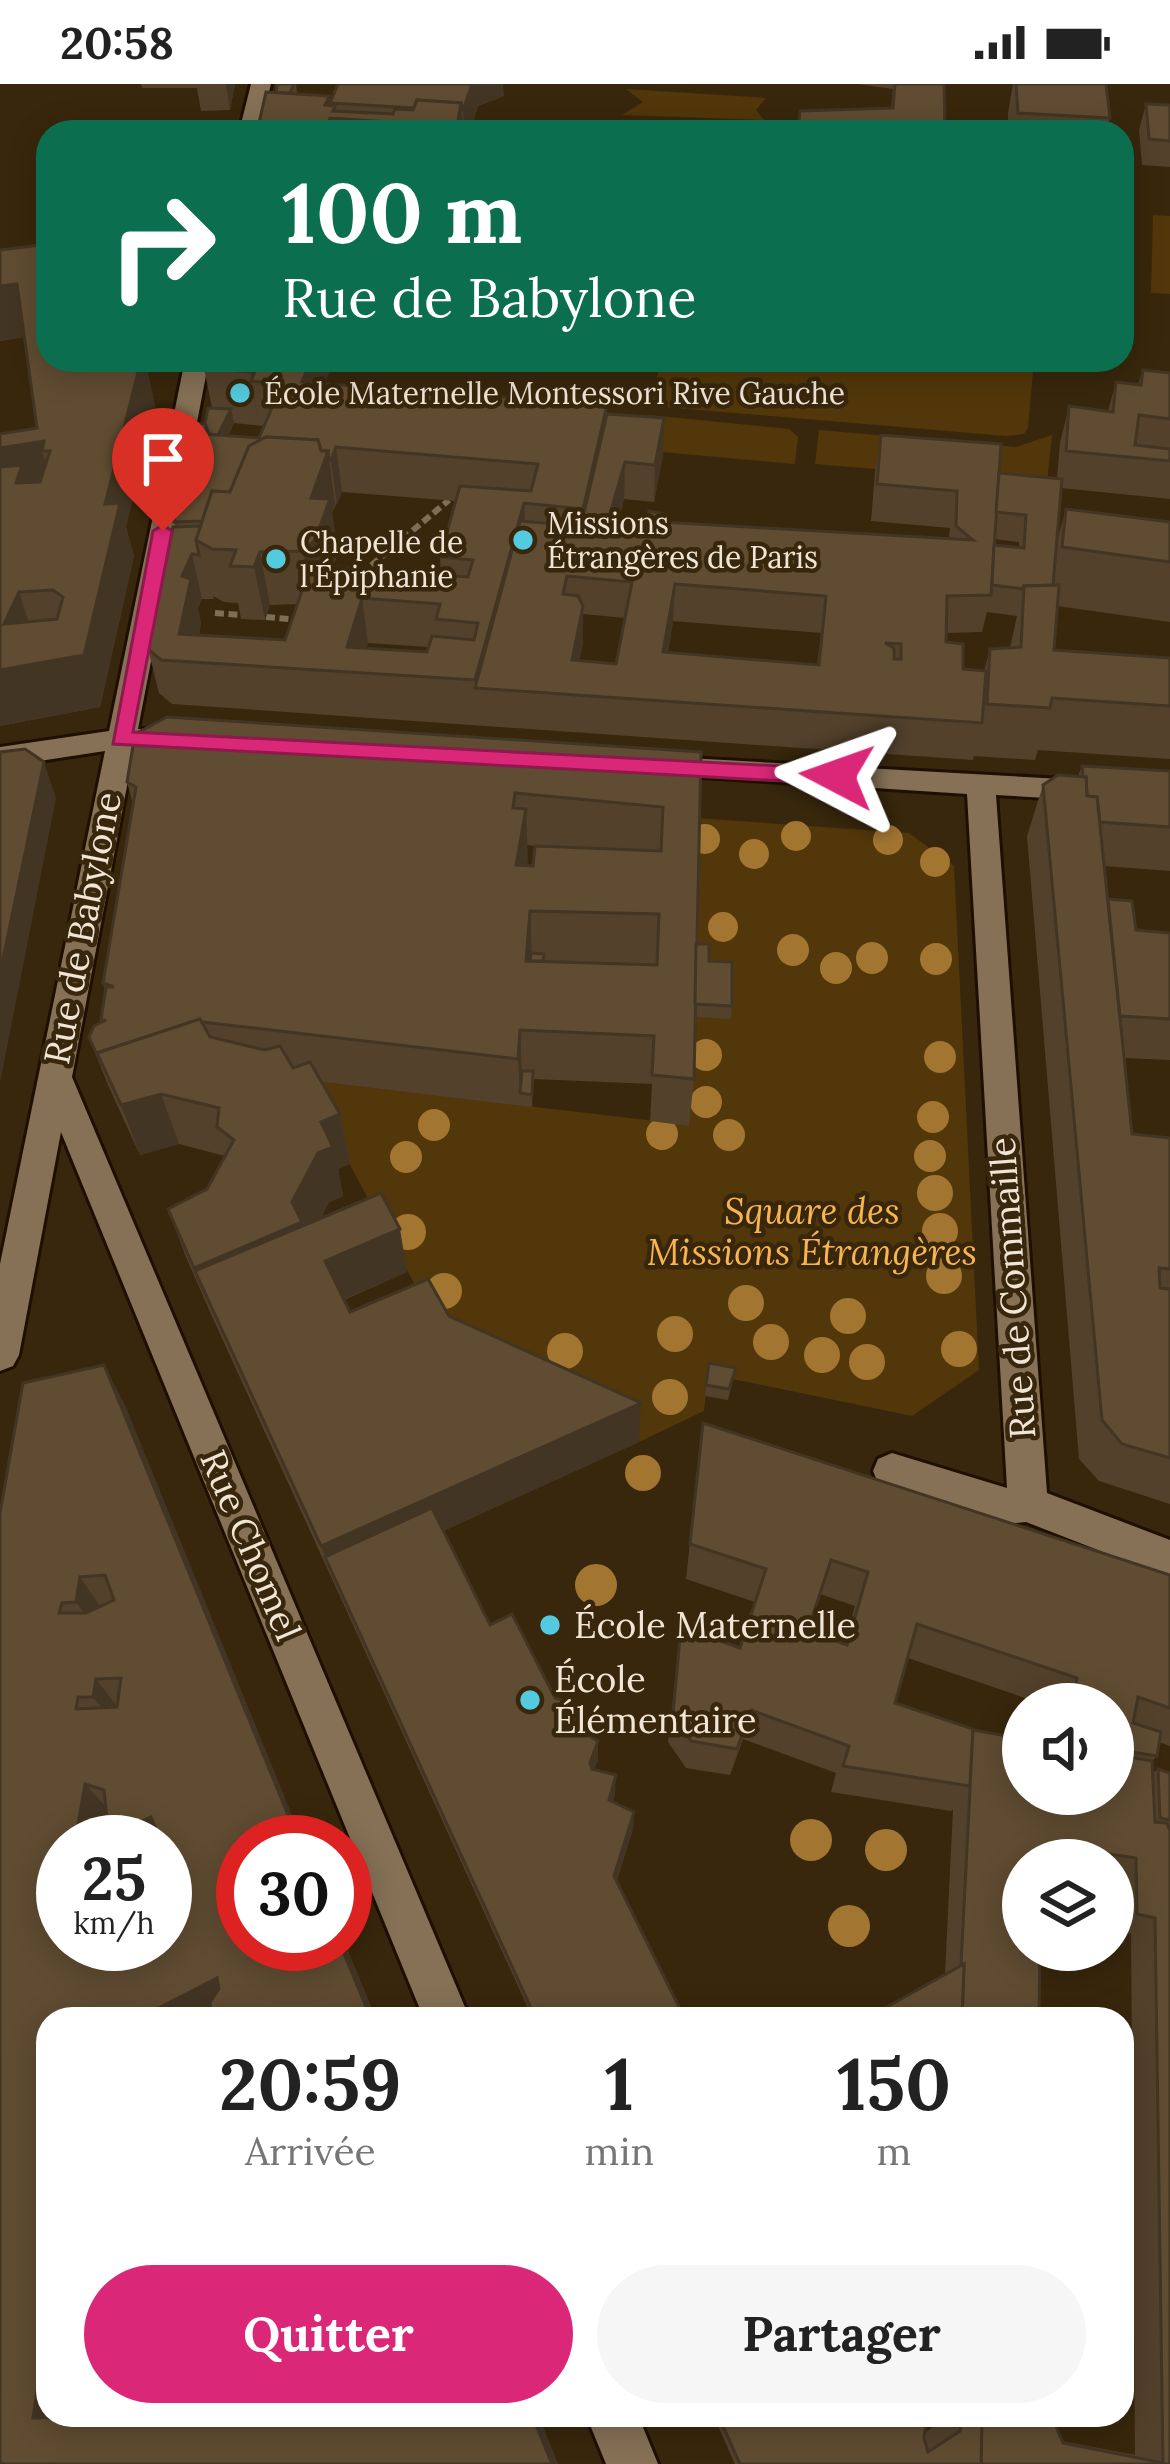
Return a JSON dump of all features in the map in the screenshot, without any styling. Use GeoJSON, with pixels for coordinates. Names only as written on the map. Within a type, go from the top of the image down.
{"type":"FeatureCollection","features":[{"type":"Feature","properties":{"kind":"street"},"geometry":{"type":"LineString","coordinates":[[252,120],[260,84]]}},
{"type":"Feature","properties":{"kind":"street","name":"Rue de Babylone"},"geometry":{"type":"LineString","coordinates":[[2,1332],[195,372]]}},
{"type":"Feature","properties":{"kind":"street"},"geometry":{"type":"LineString","coordinates":[[0,757],[120,739],[218,741]]}},
{"type":"Feature","properties":{"kind":"street"},"geometry":{"type":"LineString","coordinates":[[623,764],[1170,795]]}},
{"type":"Feature","properties":{"kind":"street","name":"Rue de Commaille"},"geometry":{"type":"LineString","coordinates":[[981,784],[1028,1504]]}},
{"type":"Feature","properties":{"kind":"street","name":"Rue Chomel"},"geometry":{"type":"LineString","coordinates":[[53,1072],[442,2007]]}},
{"type":"Feature","properties":{"kind":"street"},"geometry":{"type":"LineString","coordinates":[[892,1471],[1006,1506],[1028,1504],[1170,1558]]}},
{"type":"Feature","properties":{"kind":"street"},"geometry":{"type":"LineString","coordinates":[[617,2427],[632,2464]]}},
{"type":"Feature","properties":{"kind":"path"},"geometry":{"type":"LineString","coordinates":[[351,582],[449,500]]}},
{"type":"Feature","properties":{"kind":"path"},"geometry":{"type":"LineString","coordinates":[[215,613],[242,615]]}},
{"type":"Feature","properties":{"kind":"path"},"geometry":{"type":"LineString","coordinates":[[266,617],[298,620]]}},
{"type":"Feature","properties":{"kind":"green space"},"geometry":{"type":"Polygon","coordinates":[[[626,89],[766,98],[756,110],[764,120],[622,115],[643,102],[626,89]]]}},
{"type":"Feature","properties":{"kind":"green space"},"geometry":{"type":"Polygon","coordinates":[[[1153,215],[1170,216],[1170,294],[1151,293],[1153,215]]]}},
{"type":"Feature","properties":{"kind":"green space"},"geometry":{"type":"Polygon","coordinates":[[[658,372],[1033,372],[1028,427],[1024,434],[1006,436],[652,406],[658,372]]]}},
{"type":"Feature","properties":{"kind":"green space"},"geometry":{"type":"Polygon","coordinates":[[[649,415],[789,429],[798,437],[795,464],[640,450],[649,415]]]}},
{"type":"Feature","properties":{"kind":"green space"},"geometry":{"type":"Polygon","coordinates":[[[819,430],[1016,447],[1052,435],[1047,483],[815,464],[819,430]]]}},
{"type":"Feature","properties":{"kind":"green space","name":"Square des Missions Étrangères"},"geometry":{"type":"Polygon","coordinates":[[[696,818],[909,833],[954,866],[979,1370],[912,1416],[708,1374],[704,1411],[639,1442],[454,1357],[304,1080],[689,1125],[696,818]]]}},
{"type":"Feature","properties":{"kind":"building"},"geometry":{"type":"Polygon","coordinates":[[[277,84],[294,84],[290,93],[276,93],[277,84]]]}},
{"type":"Feature","properties":{"kind":"building"},"geometry":{"type":"Polygon","coordinates":[[[338,84],[472,84],[462,110],[461,103],[417,100],[414,108],[330,103],[338,84]]]}},
{"type":"Feature","properties":{"kind":"building"},"geometry":{"type":"Polygon","coordinates":[[[895,84],[944,84],[945,120],[799,120],[800,111],[893,108],[895,84]]]}},
{"type":"Feature","properties":{"kind":"building"},"geometry":{"type":"Polygon","coordinates":[[[1016,84],[1106,84],[1110,118],[1018,113],[1016,84]]]}},
{"type":"Feature","properties":{"kind":"building"},"geometry":{"type":"Polygon","coordinates":[[[266,92],[329,96],[325,105],[335,106],[333,111],[393,114],[395,109],[413,110],[417,100],[461,103],[458,120],[260,120],[266,92]]]}},
{"type":"Feature","properties":{"kind":"building"},"geometry":{"type":"Polygon","coordinates":[[[1146,104],[1170,105],[1170,141],[1149,139],[1146,104]]]}},
{"type":"Feature","properties":{"kind":"building"},"geometry":{"type":"Polygon","coordinates":[[[36,246],[36,372],[138,372],[105,504],[120,503],[84,655],[0,670],[0,467],[22,465],[16,483],[40,482],[50,451],[42,451],[44,441],[0,448],[0,434],[37,428],[17,284],[0,286],[0,250],[36,246]],[[53,590],[19,592],[4,624],[57,619],[63,597],[53,590]]]}},
{"type":"Feature","properties":{"kind":"building"},"geometry":{"type":"Polygon","coordinates":[[[1143,370],[1170,373],[1170,419],[1139,415],[1135,445],[1170,449],[1170,461],[1066,451],[1069,406],[1113,412],[1116,382],[1141,385],[1143,370]]]}},
{"type":"Feature","properties":{"kind":"building"},"geometry":{"type":"Polygon","coordinates":[[[255,372],[306,372],[302,382],[607,405],[583,509],[524,503],[475,680],[161,660],[148,649],[173,527],[201,526],[196,540],[199,555],[192,554],[182,576],[191,579],[179,634],[285,640],[311,565],[468,577],[473,560],[440,557],[460,486],[531,491],[538,464],[336,447],[329,460],[318,440],[266,437],[249,446],[230,492],[212,491],[202,521],[174,522],[193,424],[207,423],[205,434],[259,438],[282,384],[251,381],[255,372]],[[362,598],[347,647],[427,652],[432,636],[474,640],[478,623],[436,619],[440,604],[362,598]]]}},
{"type":"Feature","properties":{"kind":"building"},"geometry":{"type":"Polygon","coordinates":[[[208,408],[231,409],[218,435],[209,434],[208,408]]]}},
{"type":"Feature","properties":{"kind":"building"},"geometry":{"type":"Polygon","coordinates":[[[607,414],[664,418],[655,465],[625,462],[610,514],[644,521],[973,540],[956,526],[957,491],[877,484],[881,435],[1001,444],[991,595],[947,596],[946,642],[963,644],[963,669],[986,671],[982,723],[475,688],[520,521],[581,526],[607,414]],[[567,576],[563,594],[578,596],[583,606],[572,660],[616,664],[632,582],[567,576]],[[675,584],[663,652],[819,665],[826,596],[675,584]],[[885,643],[894,648],[894,659],[901,659],[901,644],[885,643]]]}},
{"type":"Feature","properties":{"kind":"building"},"geometry":{"type":"Polygon","coordinates":[[[266,437],[318,440],[321,451],[328,451],[311,498],[330,499],[315,540],[303,551],[260,552],[254,567],[230,566],[236,550],[212,549],[196,540],[212,491],[230,492],[249,446],[266,437]]]}},
{"type":"Feature","properties":{"kind":"building"},"geometry":{"type":"Polygon","coordinates":[[[999,473],[1062,479],[1053,585],[1024,589],[992,585],[994,545],[1024,548],[1026,515],[996,512],[999,473]]]}},
{"type":"Feature","properties":{"kind":"building"},"geometry":{"type":"Polygon","coordinates":[[[1066,509],[1170,522],[1170,562],[1062,547],[1066,509]]]}},
{"type":"Feature","properties":{"kind":"building"},"geometry":{"type":"Polygon","coordinates":[[[649,511],[667,515],[666,522],[647,521],[649,511]]]}},
{"type":"Feature","properties":{"kind":"building"},"geometry":{"type":"Polygon","coordinates":[[[1059,585],[1054,650],[1170,658],[1170,706],[1052,698],[1050,708],[987,704],[990,649],[1021,647],[1024,586],[1059,585]]]}},
{"type":"Feature","properties":{"kind":"building"},"geometry":{"type":"Polygon","coordinates":[[[167,717],[701,752],[694,1079],[652,1075],[654,1036],[520,1030],[518,1059],[200,1019],[97,1053],[98,1057],[89,1037],[94,1026],[106,1020],[101,1020],[106,987],[114,987],[103,983],[136,787],[127,782],[135,734],[167,717]],[[515,793],[513,808],[526,809],[516,865],[533,866],[535,846],[661,851],[663,807],[515,793]],[[530,911],[526,961],[657,965],[659,914],[530,911]]]}},
{"type":"Feature","properties":{"kind":"building"},"geometry":{"type":"Polygon","coordinates":[[[25,749],[44,762],[0,973],[0,752],[25,749]]]}},
{"type":"Feature","properties":{"kind":"building"},"geometry":{"type":"Polygon","coordinates":[[[1082,766],[1170,771],[1170,827],[1100,822],[1097,797],[1087,796],[1082,766]]]}},
{"type":"Feature","properties":{"kind":"building"},"geometry":{"type":"Polygon","coordinates":[[[1058,775],[1086,777],[1087,796],[1097,797],[1132,1134],[1170,1138],[1170,1269],[1159,1268],[1160,1288],[1170,1289],[1170,1458],[1122,1444],[1102,1420],[1043,785],[1058,775]]]}},
{"type":"Feature","properties":{"kind":"building"},"geometry":{"type":"Polygon","coordinates":[[[1108,899],[1132,901],[1136,930],[1170,933],[1170,1019],[1120,1016],[1108,899]]]}},
{"type":"Feature","properties":{"kind":"building"},"geometry":{"type":"Polygon","coordinates":[[[696,944],[709,944],[709,961],[732,962],[732,1006],[695,1004],[696,944]]]}},
{"type":"Feature","properties":{"kind":"building"},"geometry":{"type":"Polygon","coordinates":[[[531,953],[544,954],[543,961],[530,961],[531,953]]]}},
{"type":"Feature","properties":{"kind":"building"},"geometry":{"type":"Polygon","coordinates":[[[200,1019],[210,1037],[265,1050],[280,1046],[293,1068],[310,1062],[340,1114],[321,1122],[333,1147],[318,1153],[292,1202],[302,1222],[194,1268],[168,1209],[207,1189],[234,1140],[217,1127],[219,1108],[161,1094],[121,1105],[97,1053],[200,1019]]]}},
{"type":"Feature","properties":{"kind":"building"},"geometry":{"type":"Polygon","coordinates":[[[522,1071],[533,1071],[532,1095],[520,1093],[522,1071]]]}},
{"type":"Feature","properties":{"kind":"building"},"geometry":{"type":"Polygon","coordinates":[[[381,1193],[400,1229],[325,1261],[350,1312],[428,1279],[449,1316],[641,1403],[321,1546],[195,1271],[381,1193]]]}},
{"type":"Feature","properties":{"kind":"building"},"geometry":{"type":"Polygon","coordinates":[[[709,1363],[736,1368],[729,1389],[706,1385],[709,1363]]]}},
{"type":"Feature","properties":{"kind":"building"},"geometry":{"type":"Polygon","coordinates":[[[104,1365],[288,1815],[216,1815],[216,1971],[351,1971],[366,2007],[210,2007],[219,1989],[217,1978],[160,2007],[36,2007],[36,2427],[537,2427],[552,2464],[0,2464],[0,1513],[23,1383],[104,1365]],[[105,1575],[80,1577],[76,1602],[62,1603],[59,1613],[86,1613],[114,1600],[105,1575]],[[121,1678],[96,1679],[93,1697],[78,1697],[76,1709],[117,1707],[121,1678]]]}},
{"type":"Feature","properties":{"kind":"building"},"geometry":{"type":"Polygon","coordinates":[[[703,1423],[1170,1575],[1170,1708],[1138,1697],[1134,1718],[1134,1683],[1076,1683],[1077,1678],[917,1624],[895,1703],[973,1729],[970,1786],[843,1766],[849,1746],[751,1710],[737,1749],[691,1741],[673,1714],[681,1627],[740,1648],[766,1569],[690,1544],[703,1423]],[[831,1560],[808,1630],[847,1645],[868,1572],[831,1560]]]}},
{"type":"Feature","properties":{"kind":"building"},"geometry":{"type":"Polygon","coordinates":[[[432,1508],[490,1625],[512,1614],[555,1698],[581,1706],[570,1726],[598,1741],[592,1769],[616,1775],[609,1800],[634,1812],[614,1876],[679,2007],[531,2007],[325,1557],[432,1508]]]}},
{"type":"Feature","properties":{"kind":"building"},"geometry":{"type":"Polygon","coordinates":[[[1134,1723],[1161,1732],[1157,1756],[1134,1752],[1134,1723]]]}},
{"type":"Feature","properties":{"kind":"building"},"geometry":{"type":"Polygon","coordinates":[[[973,1730],[1002,1735],[1002,1815],[1134,1815],[1134,1758],[1152,1761],[1155,1822],[1167,1823],[1170,1831],[1170,2464],[981,2464],[982,2427],[1056,2427],[1063,2443],[1163,2463],[1155,1918],[1137,1914],[1134,1839],[1002,1839],[1002,1971],[1040,1971],[1039,2007],[962,2007],[973,1730]]]}},
{"type":"Feature","properties":{"kind":"building"},"geometry":{"type":"Polygon","coordinates":[[[1158,1769],[1170,1773],[1170,1820],[1160,1818],[1158,1769]]]}},
{"type":"Feature","properties":{"kind":"building"},"geometry":{"type":"Polygon","coordinates":[[[964,1964],[962,2007],[887,2007],[964,1964]]]}},
{"type":"Feature","properties":{"kind":"building"},"geometry":{"type":"Polygon","coordinates":[[[723,2427],[925,2427],[928,2452],[961,2427],[982,2427],[981,2464],[740,2464],[723,2427]]]}},
{"type":"Feature","properties":{"kind":"place","name":"École Maternelle Montessori Rive Gauche"},"geometry":{"type":"Point","coordinates":[240,393]}},
{"type":"Feature","properties":{"kind":"place","name":"Missions Étrangères de Paris"},"geometry":{"type":"Point","coordinates":[523,540]}},
{"type":"Feature","properties":{"kind":"place","name":"Chapelle de l'Épiphanie"},"geometry":{"type":"Point","coordinates":[276,559]}},
{"type":"Feature","properties":{"kind":"place","name":"École Maternelle"},"geometry":{"type":"Point","coordinates":[550,1625]}},
{"type":"Feature","properties":{"kind":"place","name":"École Élémentaire"},"geometry":{"type":"Point","coordinates":[530,1700]}},
{"type":"Feature","properties":{"kind":"route"},"geometry":{"type":"LineString","coordinates":[[163,531],[120,739],[837,776]]}}]}
